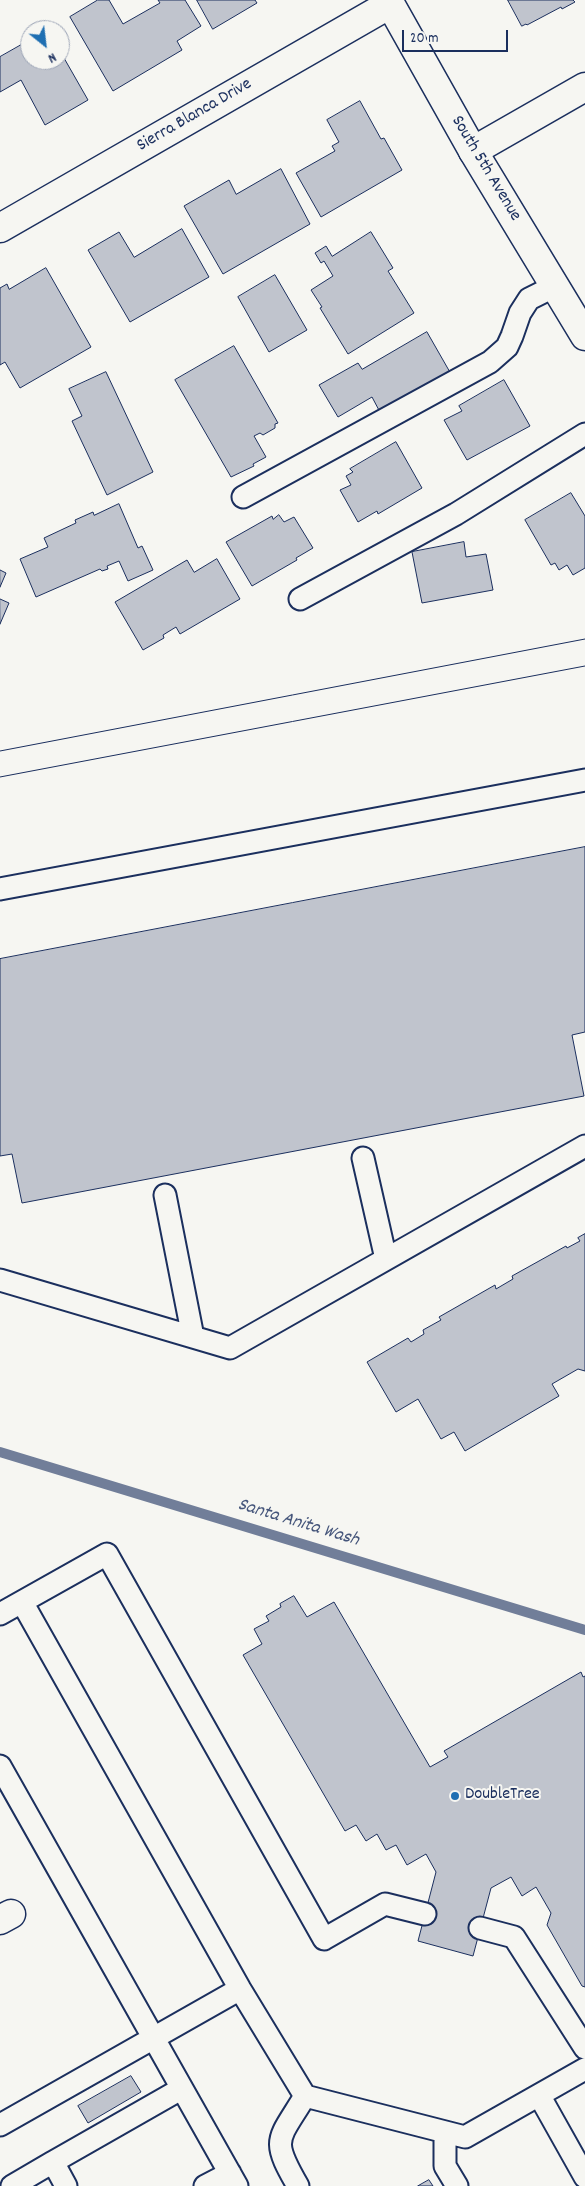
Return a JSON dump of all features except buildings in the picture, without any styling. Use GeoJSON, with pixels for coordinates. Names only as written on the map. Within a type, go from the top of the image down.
{"type":"FeatureCollection","features":[{"type":"Feature","properties":{"kind":"street","name":"South 5th Avenue"},"geometry":{"type":"LineString","coordinates":[[389,2],[473,151],[585,336]]}},
{"type":"Feature","properties":{"kind":"street","name":"Sierra Blanca Drive"},"geometry":{"type":"LineString","coordinates":[[0,228],[389,2]]}},
{"type":"Feature","properties":{"kind":"street"},"geometry":{"type":"LineString","coordinates":[[473,151],[585,87]]}},
{"type":"Feature","properties":{"kind":"lane"},"geometry":{"type":"LineString","coordinates":[[243,497],[490,362],[507,347],[520,312],[530,299],[556,286]]}},
{"type":"Feature","properties":{"kind":"lane"},"geometry":{"type":"LineString","coordinates":[[300,599],[456,514],[585,434]]}},
{"type":"Feature","properties":{"kind":"lane"},"geometry":{"type":"LineString","coordinates":[[0,889],[585,780]]}},
{"type":"Feature","properties":{"kind":"lane"},"geometry":{"type":"LineString","coordinates":[[0,1280],[230,1348],[585,1146]]}},
{"type":"Feature","properties":{"kind":"lane"},"geometry":{"type":"LineString","coordinates":[[364,1158],[386,1259]]}},
{"type":"Feature","properties":{"kind":"lane"},"geometry":{"type":"LineString","coordinates":[[165,1195],[193,1338]]}},
{"type":"Feature","properties":{"kind":"lane"},"geometry":{"type":"LineString","coordinates":[[0,1614],[107,1554],[324,1939],[385,1904],[425,1914]]}},
{"type":"Feature","properties":{"kind":"lane"},"geometry":{"type":"LineString","coordinates":[[22,1602],[240,1989],[305,2096],[465,2137],[585,2069]]}},
{"type":"Feature","properties":{"kind":"lane"},"geometry":{"type":"LineString","coordinates":[[0,1766],[233,2179],[205,2186]]}},
{"type":"Feature","properties":{"kind":"lane"},"geometry":{"type":"LineString","coordinates":[[480,1928],[514,1937],[585,2048]]}},
{"type":"Feature","properties":{"kind":"lane"},"geometry":{"type":"LineString","coordinates":[[0,2125],[240,1989]]}},
{"type":"Feature","properties":{"kind":"lane"},"geometry":{"type":"LineString","coordinates":[[12,2186],[181,2089]]}},
{"type":"Feature","properties":{"kind":"lane"},"geometry":{"type":"LineString","coordinates":[[538,2095],[585,2177]]}},
{"type":"Feature","properties":{"kind":"lane"},"geometry":{"type":"LineString","coordinates":[[298,2186],[283,2160],[280,2139],[305,2096]]}},
{"type":"Feature","properties":{"kind":"lane"},"geometry":{"type":"LineString","coordinates":[[445,2132],[445,2166],[457,2186]]}},
{"type":"Feature","properties":{"kind":"lane"},"geometry":{"type":"LineString","coordinates":[[53,2162],[66,2186]]}},
{"type":"Feature","properties":{"kind":"waterway","name":"Santa Anita Wash"},"geometry":{"type":"LineString","coordinates":[[0,1452],[585,1630]]}},
{"type":"Feature","properties":{"kind":"tram line"},"geometry":{"type":"LineString","coordinates":[[0,751],[585,639]]}},
{"type":"Feature","properties":{"kind":"tram line"},"geometry":{"type":"LineString","coordinates":[[0,777],[585,666]]}},
{"type":"Feature","properties":{"kind":"place","name":"DoubleTree"},"geometry":{"type":"Point","coordinates":[455,1796]}}]}
